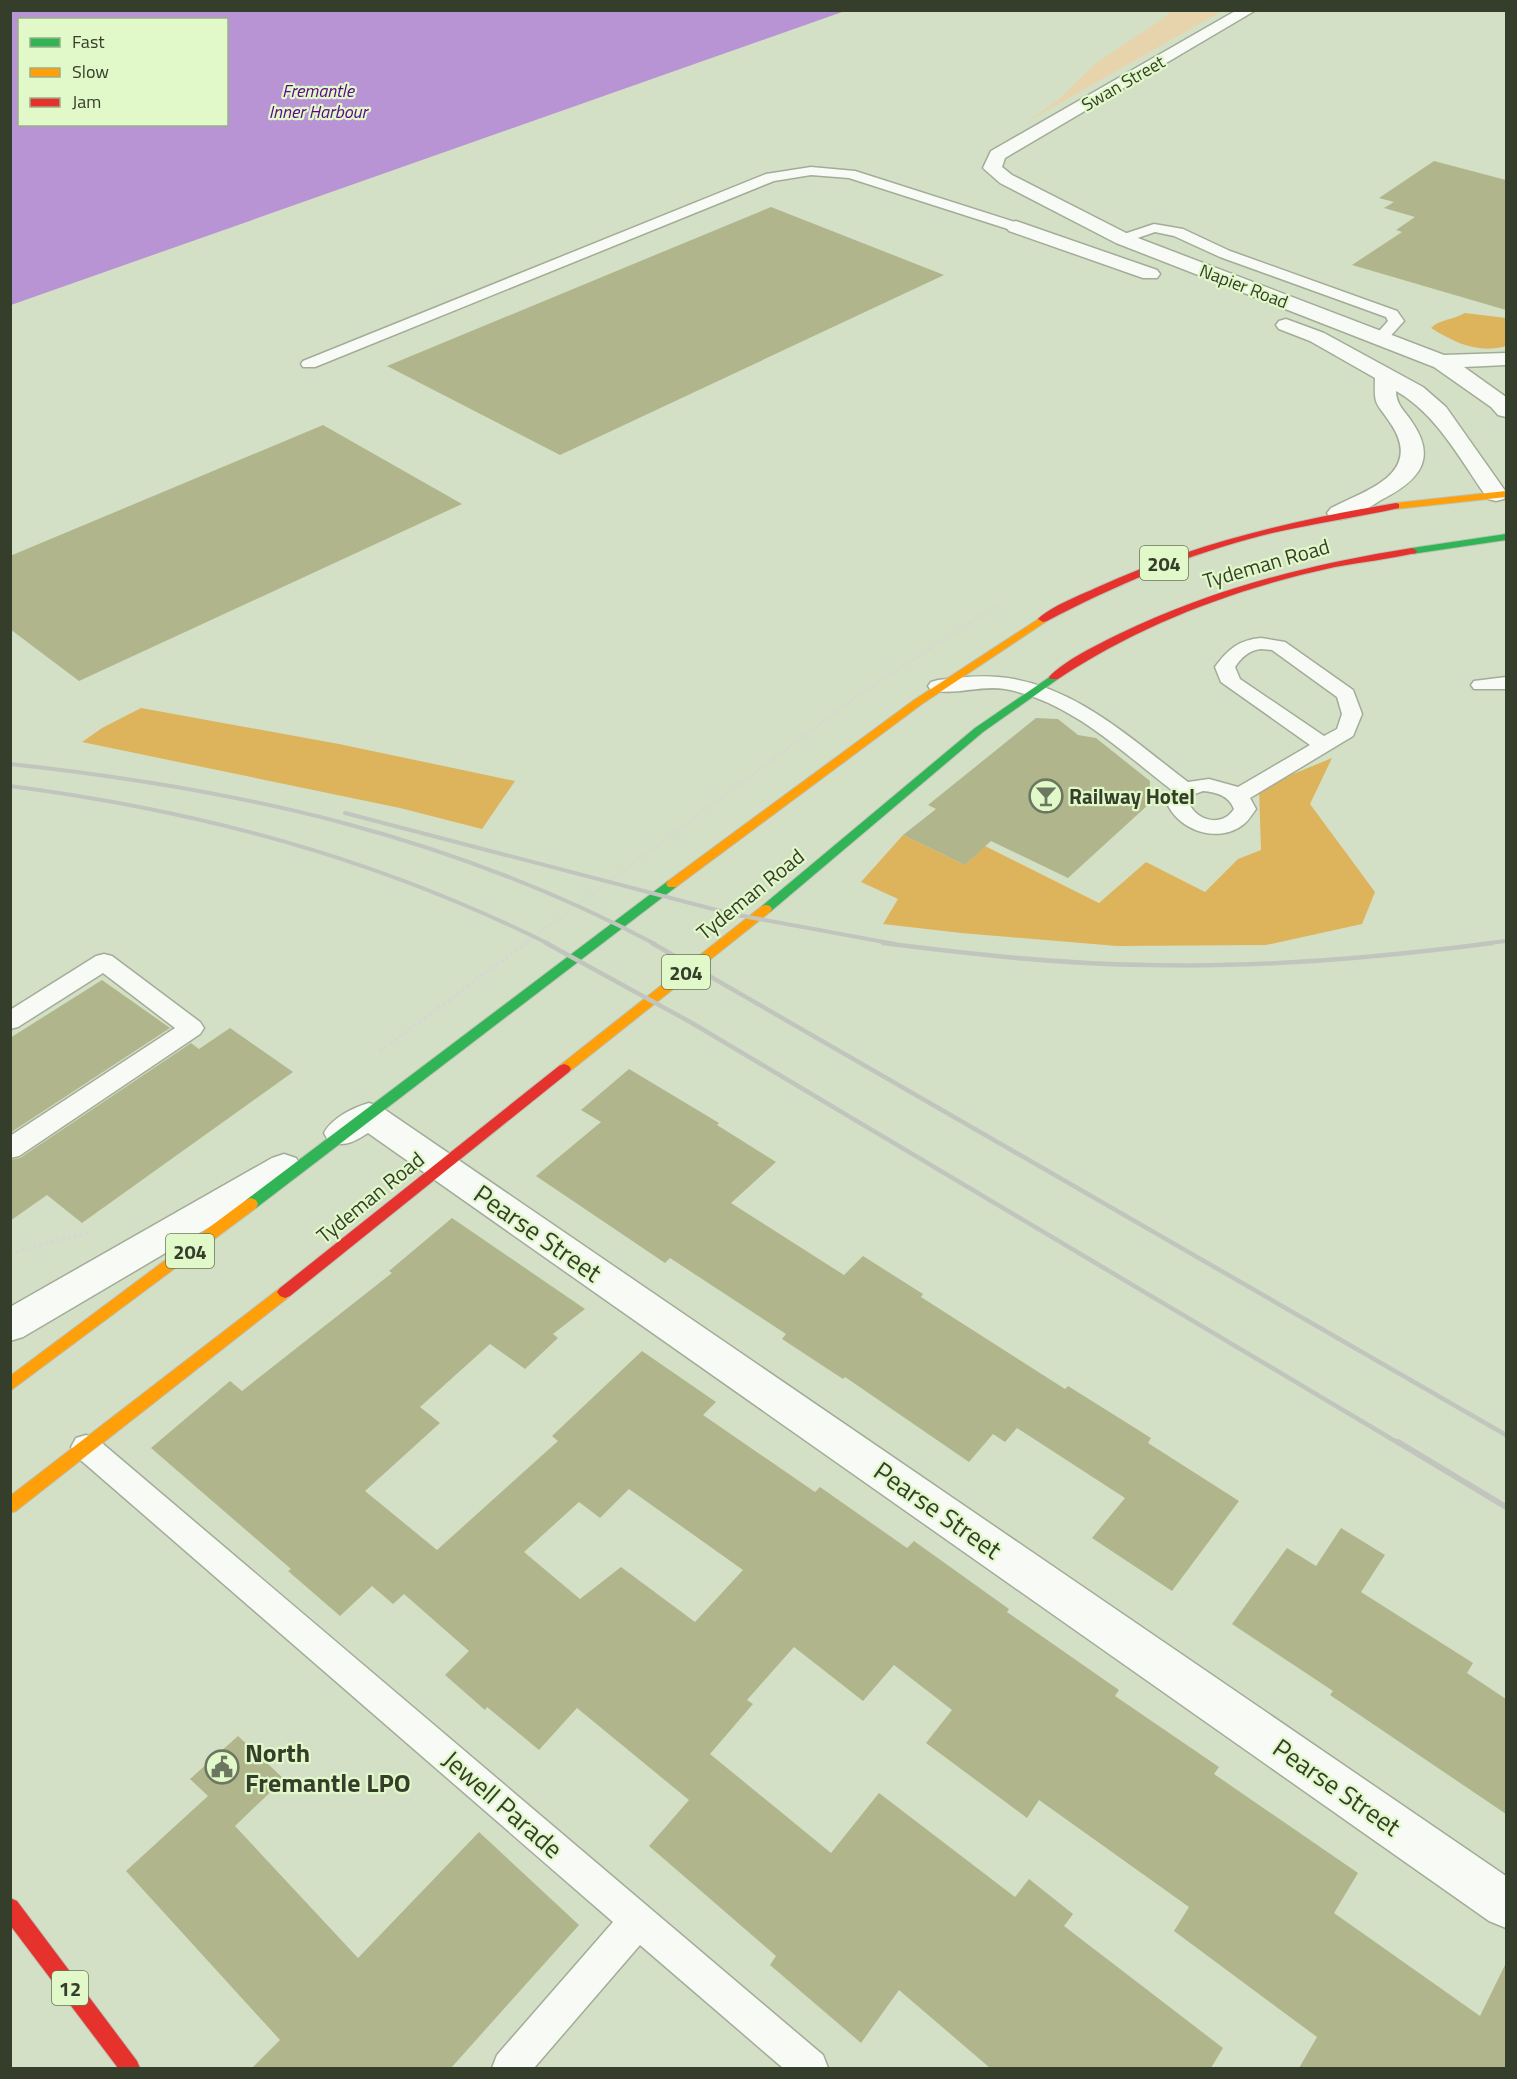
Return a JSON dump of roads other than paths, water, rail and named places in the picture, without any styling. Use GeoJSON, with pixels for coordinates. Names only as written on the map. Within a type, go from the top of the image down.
{"type":"FeatureCollection","features":[{"type":"Feature","properties":{"kind":"main road","name":"Tydeman Road"},"geometry":{"type":"LineString","coordinates":[[10,1385],[369,1116],[687,872],[938,686],[1002,644],[1080,599],[1130,576],[1232,540],[1340,513],[1497,501]]}},
{"type":"Feature","properties":{"kind":"main road","name":"Tydeman Road"},"geometry":{"type":"LineString","coordinates":[[13,1505],[336,1252],[441,1166],[803,880],[979,730],[1034,689],[1109,643],[1189,608],[1234,592],[1367,557],[1506,537]]}},
{"type":"Feature","properties":{"kind":"main road"},"geometry":{"type":"LineString","coordinates":[[1234,592],[1297,557]]}},
{"type":"Feature","properties":{"kind":"main road"},"geometry":{"type":"LineString","coordinates":[[10,1522],[13,1505]]}},
{"type":"Feature","properties":{"kind":"main road","name":"12"},"geometry":{"type":"LineString","coordinates":[[10,1908],[130,2068]]}},
{"type":"Feature","properties":{"kind":"street","name":"Swan Street"},"geometry":{"type":"LineString","coordinates":[[997,155],[1249,10]]}},
{"type":"Feature","properties":{"kind":"street","name":"Napier Road"},"geometry":{"type":"LineString","coordinates":[[997,155],[992,168],[1006,179],[1123,239],[1442,362],[1504,402]]}},
{"type":"Feature","properties":{"kind":"street","name":"Napier Road"},"geometry":{"type":"LineString","coordinates":[[1016,227],[1173,282]]}},
{"type":"Feature","properties":{"kind":"street"},"geometry":{"type":"LineString","coordinates":[[1095,253],[1123,239]]}},
{"type":"Feature","properties":{"kind":"street","name":"Napier Road"},"geometry":{"type":"LineString","coordinates":[[1273,321],[1317,337],[1386,378],[1415,392],[1438,412],[1497,501]]}},
{"type":"Feature","properties":{"kind":"street"},"geometry":{"type":"LineString","coordinates":[[1442,362],[1506,359]]}},
{"type":"Feature","properties":{"kind":"street"},"geometry":{"type":"LineString","coordinates":[[1340,513],[1403,478],[1411,468],[1415,445],[1403,423],[1384,401],[1386,378]]}},
{"type":"Feature","properties":{"kind":"street"},"geometry":{"type":"LineString","coordinates":[[10,1326],[369,1116]]}},
{"type":"Feature","properties":{"kind":"street","name":"Pearse Street"},"geometry":{"type":"LineString","coordinates":[[369,1116],[1506,1904]]}},
{"type":"Feature","properties":{"kind":"lane"},"geometry":{"type":"LineString","coordinates":[[309,364],[771,177],[811,171],[850,174],[1016,227]]}},
{"type":"Feature","properties":{"kind":"lane"},"geometry":{"type":"LineString","coordinates":[[1238,796],[1346,732],[1353,714],[1346,694],[1278,646],[1266,643],[1251,644],[1234,652],[1225,667],[1231,682],[1324,745]]}},
{"type":"Feature","properties":{"kind":"lane"},"geometry":{"type":"LineString","coordinates":[[938,686],[1002,682],[1034,689],[1096,720],[1185,790]]}},
{"type":"Feature","properties":{"kind":"lane"},"geometry":{"type":"LineString","coordinates":[[1481,685],[1506,683]]}},
{"type":"Feature","properties":{"kind":"lane"},"geometry":{"type":"LineString","coordinates":[[1211,785],[1238,796],[1245,809],[1237,821],[1218,826],[1208,826],[1188,819],[1182,813],[1177,801],[1185,790],[1192,786],[1211,785]]}},
{"type":"Feature","properties":{"kind":"lane"},"geometry":{"type":"LineString","coordinates":[[10,1021],[104,962],[192,1028],[10,1149]]}},
{"type":"Feature","properties":{"kind":"lane","name":"Jewell Parade"},"geometry":{"type":"LineString","coordinates":[[86,1447],[810,2068]]}},
{"type":"Feature","properties":{"kind":"lane"},"geometry":{"type":"LineString","coordinates":[[510,2068],[638,1920]]}},
{"type":"Feature","properties":{"kind":"water","name":"Fremantle Inner Harbour"},"geometry":{"type":"Polygon","coordinates":[[[11,10],[845,11],[11,305],[11,10]]]}},
{"type":"Feature","properties":{"kind":"railway"},"geometry":{"type":"LineString","coordinates":[[10,764],[179,787],[342,822],[500,873],[578,906],[655,944]]}},
{"type":"Feature","properties":{"kind":"railway"},"geometry":{"type":"LineString","coordinates":[[10,786],[150,809],[286,842],[419,887],[549,944]]}},
{"type":"Feature","properties":{"kind":"railway"},"geometry":{"type":"LineString","coordinates":[[345,813],[732,914],[895,944]]}},
{"type":"Feature","properties":{"kind":"railway"},"geometry":{"type":"LineString","coordinates":[[1481,944],[1506,941]]}},
{"type":"Feature","properties":{"kind":"railway"},"geometry":{"type":"LineString","coordinates":[[546,943],[692,1023],[1400,1444]]}},
{"type":"Feature","properties":{"kind":"railway"},"geometry":{"type":"LineString","coordinates":[[652,943],[1506,1435]]}},
{"type":"Feature","properties":{"kind":"railway"},"geometry":{"type":"LineString","coordinates":[[883,943],[1048,960],[1190,966],[1320,961],[1492,943]]}},
{"type":"Feature","properties":{"kind":"railway"},"geometry":{"type":"LineString","coordinates":[[1398,1442],[1506,1507]]}},
{"type":"Feature","properties":{"kind":"place","name":"Railway Hotel"},"geometry":{"type":"Point","coordinates":[1046,796]}},
{"type":"Feature","properties":{"kind":"place","name":"North Fremantle LPO"},"geometry":{"type":"Point","coordinates":[222,1767]}}]}
